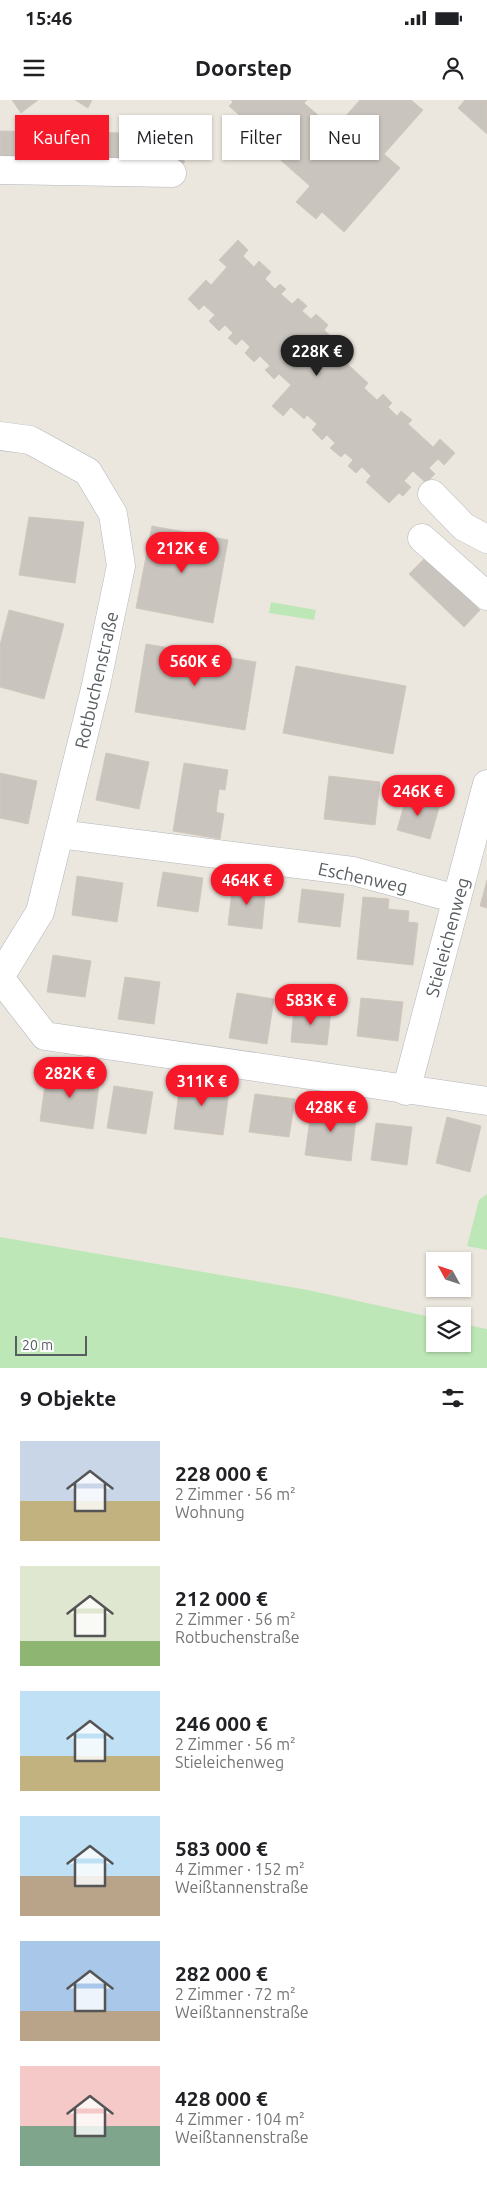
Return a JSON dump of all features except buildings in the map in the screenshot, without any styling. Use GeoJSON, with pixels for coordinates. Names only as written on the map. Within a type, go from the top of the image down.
{"type":"FeatureCollection","features":[{"type":"Feature","properties":{"kind":"street"},"geometry":{"type":"LineString","coordinates":[[0,170],[172,173]]}},
{"type":"Feature","properties":{"kind":"street","name":"Rotbuchenstraße"},"geometry":{"type":"LineString","coordinates":[[0,436],[30,440],[88,472],[113,514],[121,566],[96,685],[40,912],[0,977]]}},
{"type":"Feature","properties":{"kind":"street"},"geometry":{"type":"LineString","coordinates":[[432,494],[464,527],[487,538]]}},
{"type":"Feature","properties":{"kind":"street"},"geometry":{"type":"LineString","coordinates":[[422,538],[487,596]]}},
{"type":"Feature","properties":{"kind":"street","name":"Stieleichenweg"},"geometry":{"type":"LineString","coordinates":[[406,1090],[487,784]]}},
{"type":"Feature","properties":{"kind":"street","name":"Eschenweg"},"geometry":{"type":"LineString","coordinates":[[59,834],[353,872],[458,899]]}},
{"type":"Feature","properties":{"kind":"street"},"geometry":{"type":"LineString","coordinates":[[0,977],[45,1036],[487,1101]]}},
{"type":"Feature","properties":{"kind":"green space"},"geometry":{"type":"Polygon","coordinates":[[[271,602],[316,610],[314,620],[269,613],[271,602]]]}},
{"type":"Feature","properties":{"kind":"green space"},"geometry":{"type":"Polygon","coordinates":[[[487,1194],[487,1250],[467,1246],[479,1200],[487,1194]]]}},
{"type":"Feature","properties":{"kind":"green space"},"geometry":{"type":"Polygon","coordinates":[[[0,1237],[308,1290],[426,1316],[426,1352],[471,1352],[471,1326],[487,1329],[487,1368],[0,1368],[0,1237]]]}}]}
